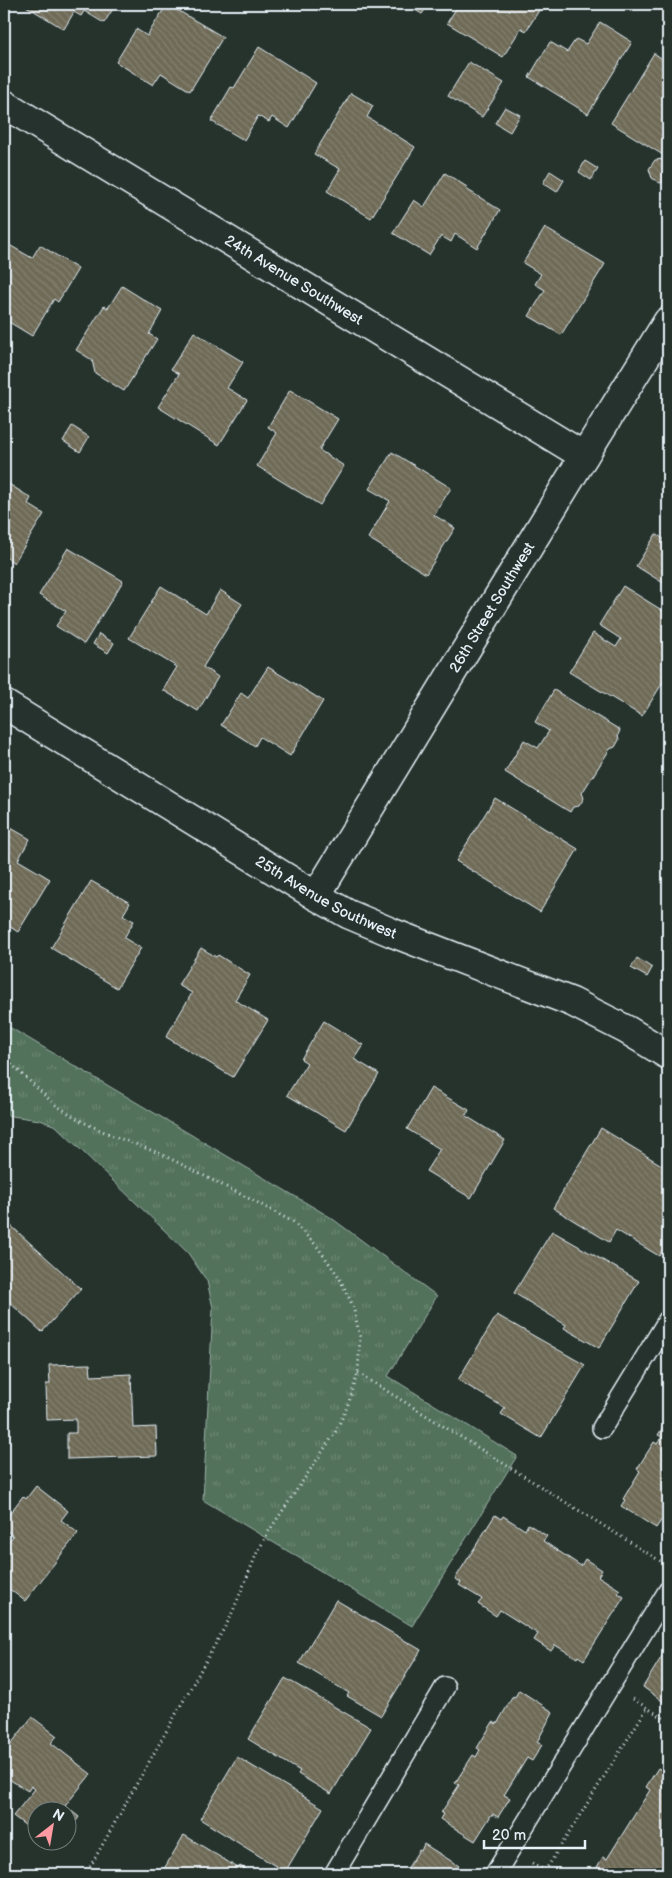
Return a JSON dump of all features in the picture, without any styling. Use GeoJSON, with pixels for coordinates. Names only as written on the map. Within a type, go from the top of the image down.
{"type":"FeatureCollection","features":[{"type":"Feature","properties":{"kind":"street","name":"24th Avenue Southwest"},"geometry":{"type":"LineString","coordinates":[[4,104],[584,456]]}},
{"type":"Feature","properties":{"kind":"street","name":"26th Street Southwest"},"geometry":{"type":"LineString","coordinates":[[316,896],[668,321]]}},
{"type":"Feature","properties":{"kind":"street","name":"25th Avenue Southwest"},"geometry":{"type":"LineString","coordinates":[[4,704],[348,914],[393,934],[572,1002],[627,1030],[668,1055]]}},
{"type":"Feature","properties":{"kind":"lane"},"geometry":{"type":"LineString","coordinates":[[602,1428],[668,1320]]}},
{"type":"Feature","properties":{"kind":"lane"},"geometry":{"type":"LineString","coordinates":[[495,1874],[610,1686],[662,1617],[668,1591]]}},
{"type":"Feature","properties":{"kind":"lane"},"geometry":{"type":"LineString","coordinates":[[334,1874],[445,1687]]}},
{"type":"Feature","properties":{"kind":"path"},"geometry":{"type":"LineString","coordinates":[[4,1057],[54,1104],[81,1121],[111,1135],[161,1154],[292,1222],[316,1245],[339,1277],[353,1306],[360,1336],[358,1373],[348,1405],[335,1433],[269,1531],[257,1553],[230,1618],[86,1874]]}},
{"type":"Feature","properties":{"kind":"path"},"geometry":{"type":"LineString","coordinates":[[358,1373],[668,1566]]}},
{"type":"Feature","properties":{"kind":"path"},"geometry":{"type":"LineString","coordinates":[[610,1686],[668,1721]]}},
{"type":"Feature","properties":{"kind":"path"},"geometry":{"type":"LineString","coordinates":[[546,1871],[647,1708]]}},
{"type":"Feature","properties":{"kind":"green space"},"geometry":{"type":"Polygon","coordinates":[[[4,1024],[330,1217],[437,1296],[388,1376],[517,1456],[412,1626],[203,1500],[213,1308],[207,1281],[188,1253],[56,1126],[40,1120],[4,1115],[4,1024]]]}},
{"type":"Feature","properties":{"kind":"building"},"geometry":{"type":"Polygon","coordinates":[[[27,4],[116,4],[104,23],[84,11],[81,16],[74,12],[64,29],[26,6],[27,4]]]}},
{"type":"Feature","properties":{"kind":"building"},"geometry":{"type":"Polygon","coordinates":[[[167,4],[223,37],[190,91],[161,73],[153,85],[116,62],[136,29],[147,36],[167,4]]]}},
{"type":"Feature","properties":{"kind":"building"},"geometry":{"type":"Polygon","coordinates":[[[405,4],[429,4],[422,14],[405,4]]]}},
{"type":"Feature","properties":{"kind":"building"},"geometry":{"type":"Polygon","coordinates":[[[459,4],[543,4],[526,31],[521,28],[503,57],[447,23],[459,4]]]}},
{"type":"Feature","properties":{"kind":"building"},"geometry":{"type":"Polygon","coordinates":[[[600,22],[632,42],[588,114],[529,77],[550,42],[567,52],[576,39],[586,44],[600,22]]]}},
{"type":"Feature","properties":{"kind":"building"},"geometry":{"type":"Polygon","coordinates":[[[259,47],[316,83],[289,128],[272,117],[269,122],[258,116],[244,140],[211,121],[231,87],[234,88],[259,47]]]}},
{"type":"Feature","properties":{"kind":"building"},"geometry":{"type":"Polygon","coordinates":[[[654,53],[668,63],[668,158],[611,123],[654,53]]]}},
{"type":"Feature","properties":{"kind":"building"},"geometry":{"type":"Polygon","coordinates":[[[469,62],[504,83],[482,117],[448,96],[469,62]]]}},
{"type":"Feature","properties":{"kind":"building"},"geometry":{"type":"Polygon","coordinates":[[[351,93],[373,106],[367,117],[415,147],[371,218],[327,191],[340,169],[314,154],[351,93]]]}},
{"type":"Feature","properties":{"kind":"building"},"geometry":{"type":"Polygon","coordinates":[[[505,107],[520,115],[510,132],[495,123],[505,107]]]}},
{"type":"Feature","properties":{"kind":"building"},"geometry":{"type":"Polygon","coordinates":[[[664,159],[668,162],[668,180],[660,183],[652,178],[649,169],[655,160],[664,159]]]}},
{"type":"Feature","properties":{"kind":"building"},"geometry":{"type":"Polygon","coordinates":[[[585,161],[598,169],[591,180],[579,172],[585,161]]]}},
{"type":"Feature","properties":{"kind":"building"},"geometry":{"type":"Polygon","coordinates":[[[550,171],[564,180],[557,192],[543,183],[550,171]]]}},
{"type":"Feature","properties":{"kind":"building"},"geometry":{"type":"Polygon","coordinates":[[[445,173],[467,187],[466,189],[500,210],[477,248],[455,234],[451,242],[441,236],[429,255],[393,233],[414,200],[424,207],[445,173]]]}},
{"type":"Feature","properties":{"kind":"building"},"geometry":{"type":"Polygon","coordinates":[[[545,228],[605,264],[561,335],[529,316],[545,290],[535,284],[541,274],[523,263],[545,228]]]}},
{"type":"Feature","properties":{"kind":"building"},"geometry":{"type":"Polygon","coordinates":[[[4,242],[32,258],[40,245],[78,269],[58,302],[54,299],[32,336],[4,319],[4,242]]]}},
{"type":"Feature","properties":{"kind":"building"},"geometry":{"type":"Polygon","coordinates":[[[122,286],[162,311],[149,334],[157,339],[124,391],[95,373],[92,360],[76,350],[104,306],[108,308],[122,286]]]}},
{"type":"Feature","properties":{"kind":"building"},"geometry":{"type":"Polygon","coordinates":[[[194,332],[243,362],[227,388],[247,400],[219,445],[158,407],[179,374],[171,369],[194,332]]]}},
{"type":"Feature","properties":{"kind":"building"},"geometry":{"type":"Polygon","coordinates":[[[290,390],[338,419],[319,450],[344,466],[320,505],[257,466],[277,433],[268,427],[290,390]]]}},
{"type":"Feature","properties":{"kind":"building"},"geometry":{"type":"Polygon","coordinates":[[[72,426],[89,437],[80,452],[63,441],[72,426]]]}},
{"type":"Feature","properties":{"kind":"building"},"geometry":{"type":"Polygon","coordinates":[[[392,452],[451,488],[434,515],[455,528],[426,574],[368,538],[390,501],[369,489],[392,452]]]}},
{"type":"Feature","properties":{"kind":"building"},"geometry":{"type":"Polygon","coordinates":[[[4,481],[31,498],[28,504],[44,514],[14,563],[4,556],[4,481]]]}},
{"type":"Feature","properties":{"kind":"building"},"geometry":{"type":"Polygon","coordinates":[[[656,534],[668,542],[668,586],[636,566],[656,534]]]}},
{"type":"Feature","properties":{"kind":"building"},"geometry":{"type":"Polygon","coordinates":[[[68,548],[123,581],[84,644],[56,626],[66,611],[39,595],[68,548]]]}},
{"type":"Feature","properties":{"kind":"building"},"geometry":{"type":"Polygon","coordinates":[[[161,586],[206,614],[220,590],[242,604],[203,667],[218,677],[198,711],[163,690],[177,667],[129,638],[161,586]]]}},
{"type":"Feature","properties":{"kind":"building"},"geometry":{"type":"Polygon","coordinates":[[[623,586],[668,614],[668,674],[642,716],[569,672],[593,633],[616,647],[621,639],[599,625],[623,586]]]}},
{"type":"Feature","properties":{"kind":"building"},"geometry":{"type":"Polygon","coordinates":[[[99,634],[114,643],[108,653],[93,644],[99,634]]]}},
{"type":"Feature","properties":{"kind":"building"},"geometry":{"type":"Polygon","coordinates":[[[268,667],[323,701],[290,756],[260,737],[255,746],[221,725],[241,693],[248,698],[268,667]]]}},
{"type":"Feature","properties":{"kind":"building"},"geometry":{"type":"Polygon","coordinates":[[[554,690],[620,730],[619,740],[615,747],[610,749],[582,793],[584,798],[579,806],[573,807],[570,812],[505,772],[524,740],[538,748],[549,731],[535,722],[554,690]]]}},
{"type":"Feature","properties":{"kind":"building"},"geometry":{"type":"Polygon","coordinates":[[[495,798],[578,849],[540,912],[456,861],[495,798]]]}},
{"type":"Feature","properties":{"kind":"building"},"geometry":{"type":"Polygon","coordinates":[[[4,824],[30,839],[18,860],[50,879],[18,932],[4,923],[4,824]]]}},
{"type":"Feature","properties":{"kind":"building"},"geometry":{"type":"Polygon","coordinates":[[[91,881],[130,903],[123,915],[134,921],[124,938],[141,948],[117,988],[51,948],[91,881]]]}},
{"type":"Feature","properties":{"kind":"building"},"geometry":{"type":"Polygon","coordinates":[[[201,948],[216,957],[218,955],[250,975],[235,1000],[268,1020],[233,1077],[166,1037],[192,993],[178,985],[201,948]]]}},
{"type":"Feature","properties":{"kind":"building"},"geometry":{"type":"Polygon","coordinates":[[[637,958],[652,968],[647,977],[631,968],[637,958]]]}},
{"type":"Feature","properties":{"kind":"building"},"geometry":{"type":"Polygon","coordinates":[[[324,1021],[363,1045],[354,1059],[379,1074],[346,1130],[287,1095],[307,1063],[301,1059],[324,1021]]]}},
{"type":"Feature","properties":{"kind":"building"},"geometry":{"type":"Polygon","coordinates":[[[431,1088],[469,1110],[466,1116],[505,1140],[471,1198],[426,1171],[440,1149],[407,1129],[431,1088]]]}},
{"type":"Feature","properties":{"kind":"building"},"geometry":{"type":"Polygon","coordinates":[[[601,1128],[668,1169],[665,1176],[668,1177],[668,1241],[659,1256],[616,1230],[609,1242],[553,1208],[601,1128]]]}},
{"type":"Feature","properties":{"kind":"building"},"geometry":{"type":"Polygon","coordinates":[[[9,1224],[81,1289],[42,1332],[8,1301],[4,1306],[4,1230],[9,1224]]]}},
{"type":"Feature","properties":{"kind":"building"},"geometry":{"type":"Polygon","coordinates":[[[552,1231],[639,1281],[599,1348],[564,1328],[566,1325],[514,1293],[552,1231]]]}},
{"type":"Feature","properties":{"kind":"building"},"geometry":{"type":"Polygon","coordinates":[[[497,1315],[585,1365],[541,1438],[501,1414],[505,1408],[458,1380],[497,1315]]]}},
{"type":"Feature","properties":{"kind":"building"},"geometry":{"type":"Polygon","coordinates":[[[90,1364],[91,1376],[131,1374],[133,1428],[156,1427],[157,1456],[67,1459],[67,1433],[76,1433],[76,1419],[47,1420],[46,1384],[50,1384],[49,1365],[90,1364]]]}},
{"type":"Feature","properties":{"kind":"building"},"geometry":{"type":"Polygon","coordinates":[[[668,1419],[668,1510],[656,1528],[621,1506],[625,1500],[623,1499],[640,1471],[637,1469],[654,1442],[657,1444],[662,1437],[658,1435],[668,1419]]]}},
{"type":"Feature","properties":{"kind":"building"},"geometry":{"type":"Polygon","coordinates":[[[36,1486],[68,1511],[61,1520],[78,1533],[25,1601],[4,1585],[4,1548],[13,1536],[4,1529],[4,1521],[23,1496],[26,1499],[36,1486]]]}},
{"type":"Feature","properties":{"kind":"building"},"geometry":{"type":"Polygon","coordinates":[[[495,1515],[501,1519],[503,1516],[525,1530],[528,1524],[547,1536],[543,1541],[581,1566],[585,1559],[602,1570],[598,1576],[620,1590],[618,1593],[624,1597],[584,1660],[555,1645],[551,1651],[534,1640],[538,1634],[500,1610],[496,1616],[478,1604],[482,1599],[459,1585],[461,1582],[455,1579],[495,1515]]]}},
{"type":"Feature","properties":{"kind":"building"},"geometry":{"type":"Polygon","coordinates":[[[336,1600],[421,1650],[381,1716],[347,1696],[349,1693],[299,1663],[336,1600]]]}},
{"type":"Feature","properties":{"kind":"building"},"geometry":{"type":"Polygon","coordinates":[[[664,1653],[668,1656],[668,1705],[643,1687],[664,1653]]]}},
{"type":"Feature","properties":{"kind":"building"},"geometry":{"type":"Polygon","coordinates":[[[285,1678],[371,1728],[331,1794],[298,1774],[300,1771],[248,1739],[285,1678]]]}},
{"type":"Feature","properties":{"kind":"building"},"geometry":{"type":"Polygon","coordinates":[[[519,1690],[553,1712],[537,1742],[542,1745],[532,1761],[527,1758],[504,1795],[510,1798],[498,1817],[492,1814],[475,1841],[440,1819],[443,1814],[441,1813],[459,1785],[455,1783],[473,1755],[476,1757],[480,1750],[477,1748],[493,1722],[497,1724],[513,1696],[515,1697],[519,1690]]]}},
{"type":"Feature","properties":{"kind":"building"},"geometry":{"type":"Polygon","coordinates":[[[32,1717],[57,1736],[51,1743],[91,1774],[70,1800],[28,1800],[28,1827],[13,1816],[35,1789],[31,1786],[28,1791],[4,1776],[4,1753],[32,1717]]]}},
{"type":"Feature","properties":{"kind":"building"},"geometry":{"type":"Polygon","coordinates":[[[237,1757],[323,1808],[285,1872],[200,1819],[237,1757]]]}},
{"type":"Feature","properties":{"kind":"building"},"geometry":{"type":"Polygon","coordinates":[[[665,1766],[668,1767],[668,1874],[593,1874],[603,1857],[607,1859],[650,1790],[646,1787],[658,1768],[662,1770],[665,1766]]]}},
{"type":"Feature","properties":{"kind":"building"},"geometry":{"type":"Polygon","coordinates":[[[184,1835],[238,1868],[240,1866],[254,1874],[161,1874],[184,1835]]]}},
{"type":"Feature","properties":{"kind":"building"},"geometry":{"type":"Polygon","coordinates":[[[424,1844],[459,1866],[455,1874],[404,1874],[424,1844]]]}}]}
